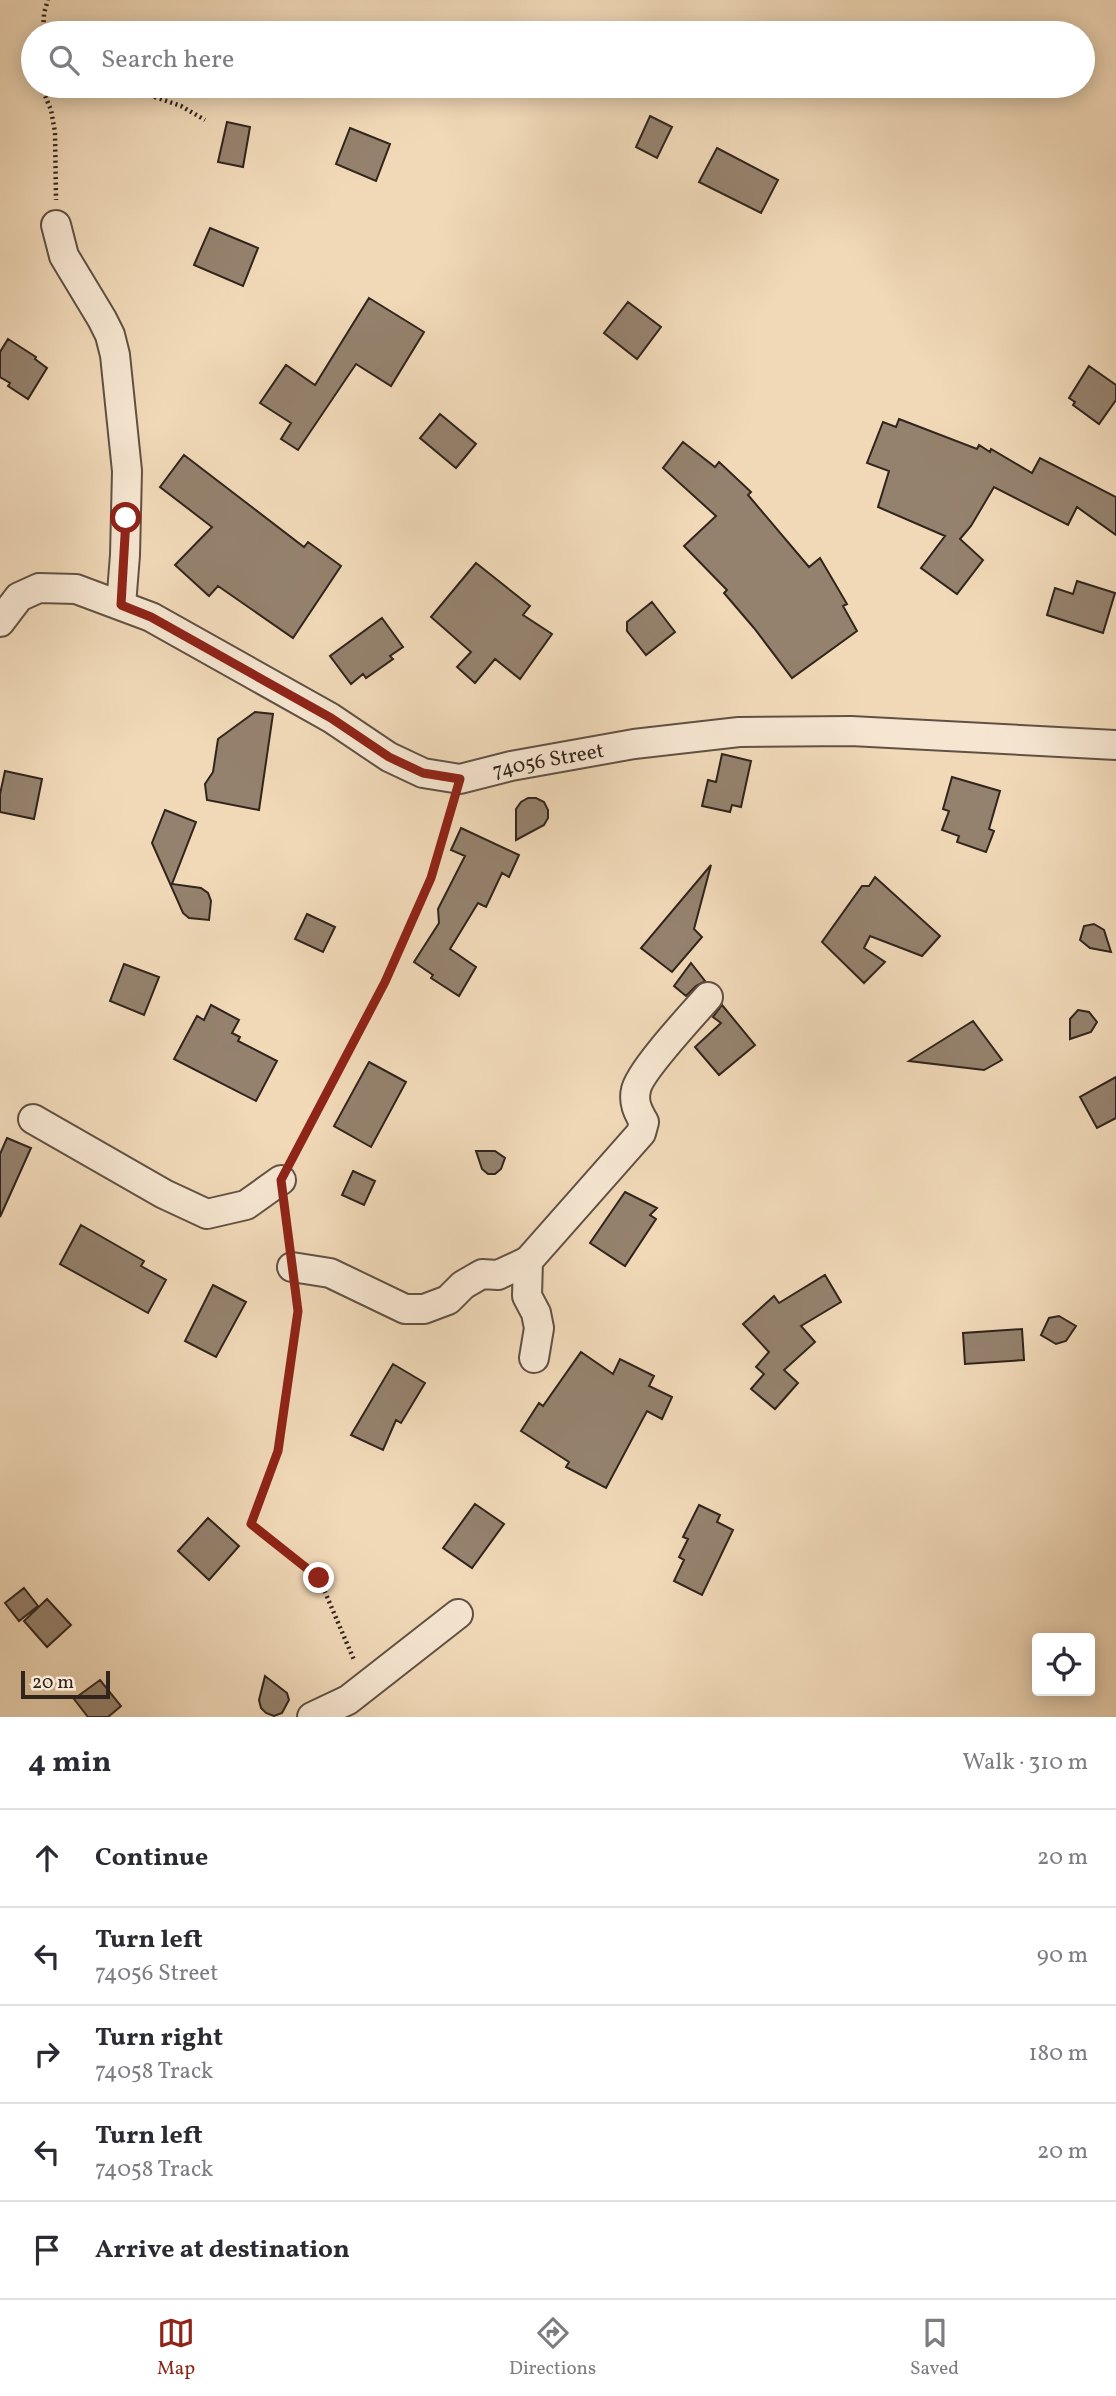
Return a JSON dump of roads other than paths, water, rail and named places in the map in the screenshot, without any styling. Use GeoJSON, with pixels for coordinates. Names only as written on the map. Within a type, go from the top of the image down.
{"type":"FeatureCollection","features":[{"type":"Feature","properties":{"kind":"street"},"geometry":{"type":"LineString","coordinates":[[56,225],[64,256],[102,319],[115,355],[127,471],[121,605]]}},
{"type":"Feature","properties":{"kind":"street","name":"74056 Street"},"geometry":{"type":"LineString","coordinates":[[0,622],[19,597],[39,588],[76,589],[151,617],[331,718],[389,757],[423,773],[460,779],[511,766],[634,744],[739,732],[851,732],[1116,745]]}},
{"type":"Feature","properties":{"kind":"street"},"geometry":{"type":"LineString","coordinates":[[292,1267],[330,1273],[405,1309],[424,1309],[448,1300],[463,1285],[482,1275],[498,1275],[528,1261],[641,1133],[644,1122],[636,1108],[636,1089],[645,1072],[708,997]]}},
{"type":"Feature","properties":{"kind":"street"},"geometry":{"type":"LineString","coordinates":[[33,1119],[164,1194],[207,1214],[246,1205],[281,1180]]}},
{"type":"Feature","properties":{"kind":"street"},"geometry":{"type":"LineString","coordinates":[[528,1261],[527,1296],[536,1313],[539,1328],[534,1358]]}},
{"type":"Feature","properties":{"kind":"street"},"geometry":{"type":"LineString","coordinates":[[312,1717],[348,1700],[458,1614]]}}]}
